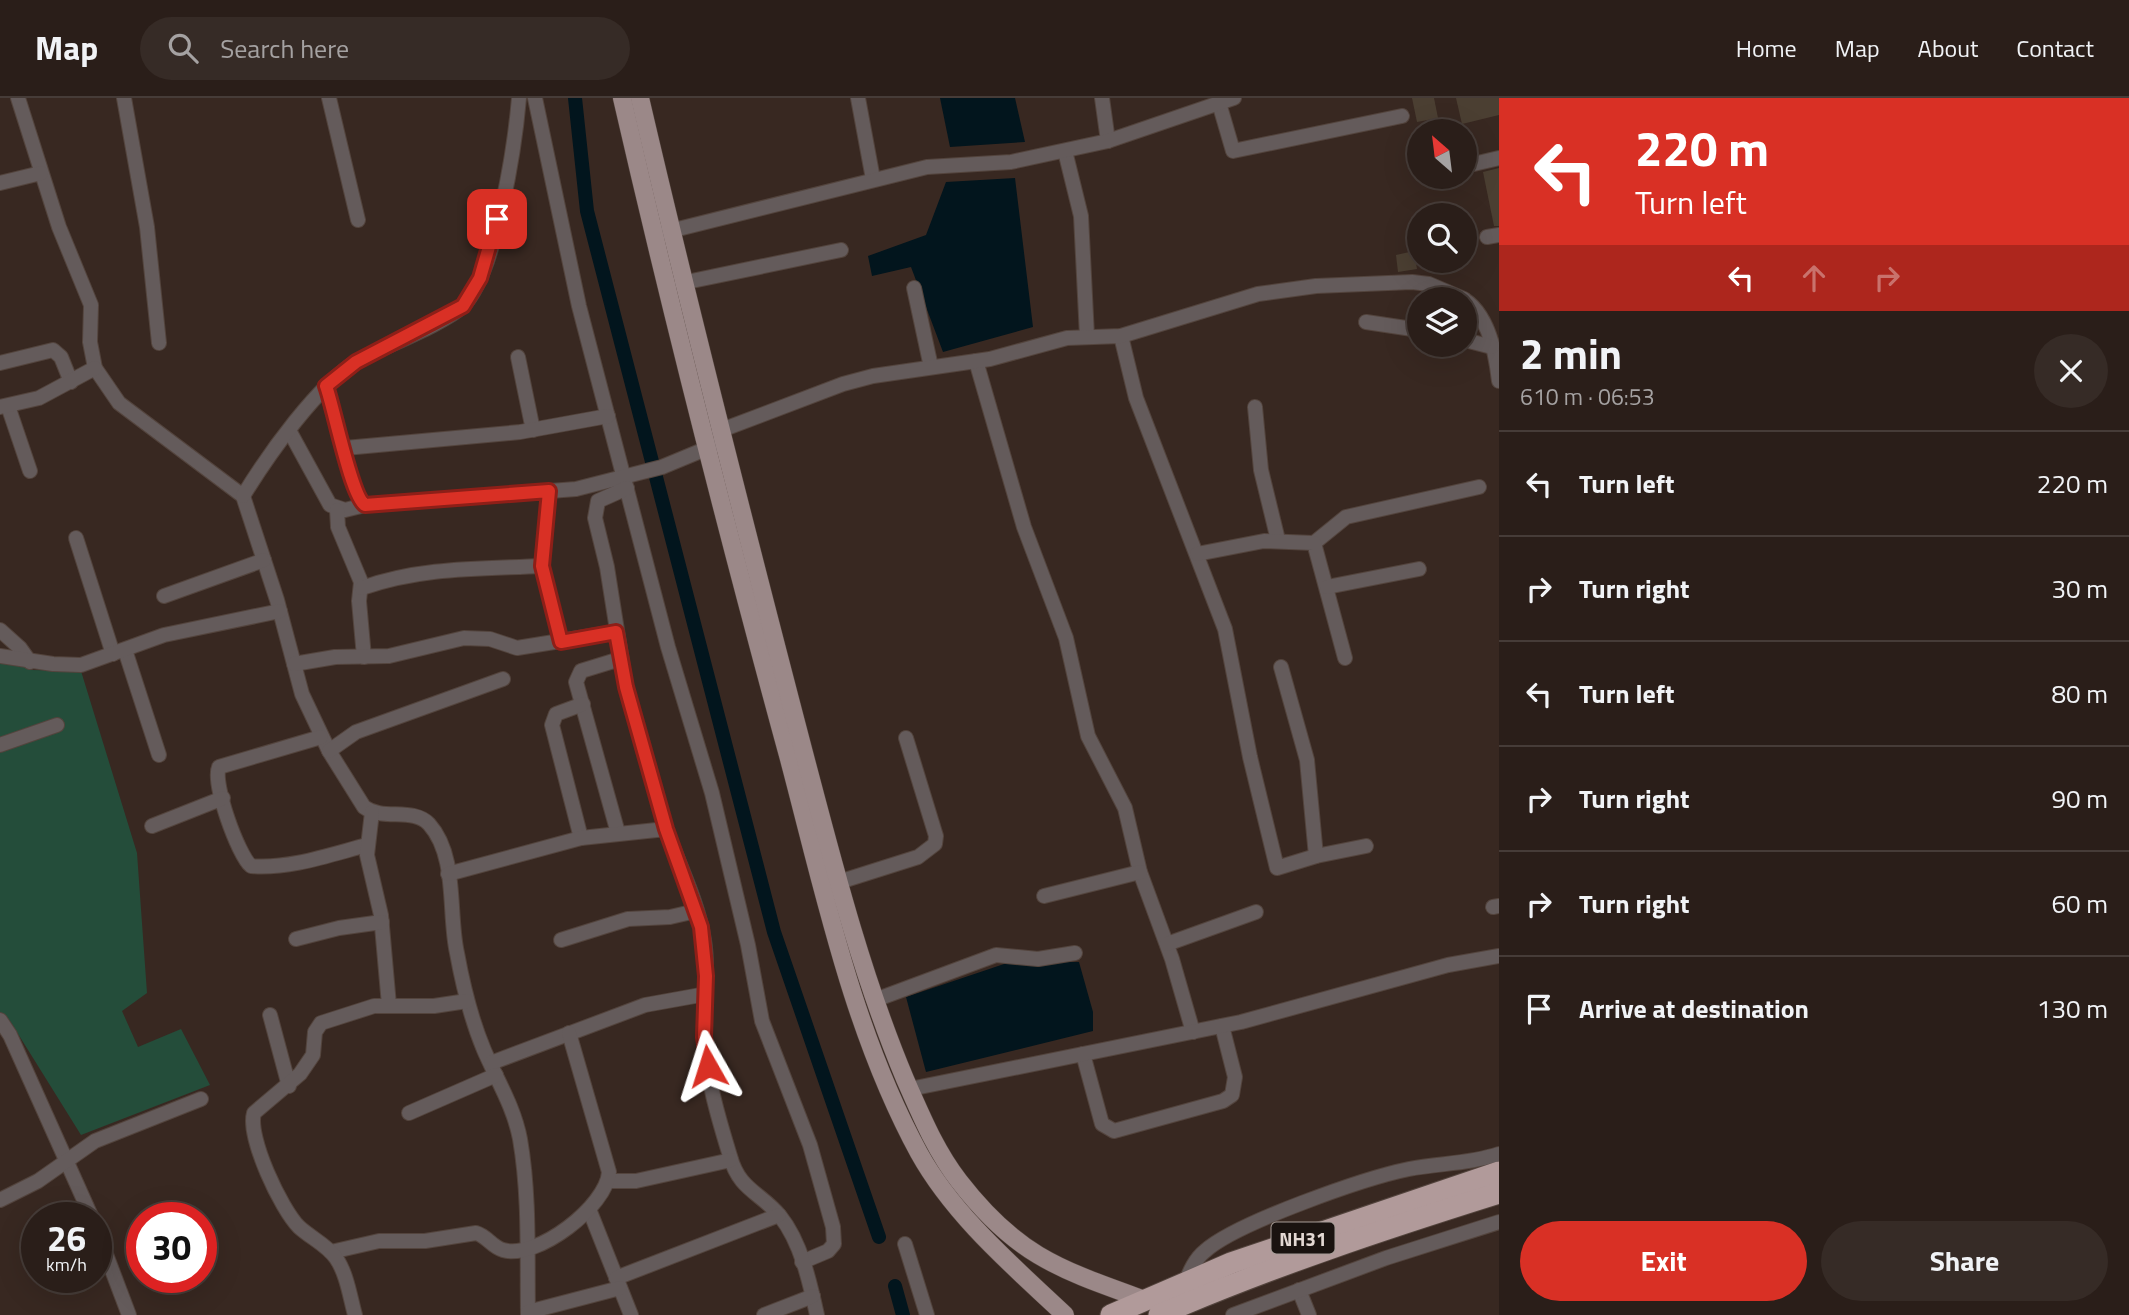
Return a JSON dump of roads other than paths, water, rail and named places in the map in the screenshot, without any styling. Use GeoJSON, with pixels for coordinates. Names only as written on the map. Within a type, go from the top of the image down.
{"type":"FeatureCollection","features":[{"type":"Feature","properties":{"kind":"highway","name":"NH31"},"geometry":{"type":"LineString","coordinates":[[1152,1307],[1185,1283],[1231,1263],[1485,1171]]}},
{"type":"Feature","properties":{"kind":"highway","name":"NH31"},"geometry":{"type":"LineString","coordinates":[[1111,1315],[1152,1307],[1236,1282],[1499,1192]]}},
{"type":"Feature","properties":{"kind":"main road"},"geometry":{"type":"LineString","coordinates":[[622,98],[662,233],[716,441],[845,965],[885,1078],[920,1154],[949,1197],[999,1252],[1065,1315]]}},
{"type":"Feature","properties":{"kind":"main road"},"geometry":{"type":"LineString","coordinates":[[640,98],[662,233],[682,283],[716,441],[839,882],[875,1000],[919,1114],[947,1164],[1004,1231],[1023,1248],[1051,1264],[1152,1307]]}},
{"type":"Feature","properties":{"kind":"street"},"geometry":{"type":"LineString","coordinates":[[18,98],[59,227],[91,304],[90,342],[95,368],[119,403],[243,496],[280,611],[302,694],[328,751],[356,797],[372,812],[417,816],[427,822],[441,845],[448,874],[456,948],[467,1001],[493,1069],[509,1102],[520,1140],[526,1193],[528,1313],[618,1283],[779,1214]]}},
{"type":"Feature","properties":{"kind":"street"},"geometry":{"type":"LineString","coordinates":[[124,98],[147,227],[159,343]]}},
{"type":"Feature","properties":{"kind":"street"},"geometry":{"type":"LineString","coordinates":[[329,98],[358,220]]}},
{"type":"Feature","properties":{"kind":"street"},"geometry":{"type":"LineString","coordinates":[[243,496],[326,386],[356,362],[463,306],[480,278],[493,238],[519,98]]}},
{"type":"Feature","properties":{"kind":"street"},"geometry":{"type":"LineString","coordinates":[[535,98],[579,306],[608,416],[629,480],[668,648],[715,805],[768,1040],[810,1146],[833,1227],[834,1244],[828,1251],[802,1262]]}},
{"type":"Feature","properties":{"kind":"street"},"geometry":{"type":"LineString","coordinates":[[858,98],[873,179]]}},
{"type":"Feature","properties":{"kind":"street"},"geometry":{"type":"LineString","coordinates":[[1102,98],[1108,141]]}},
{"type":"Feature","properties":{"kind":"street"},"geometry":{"type":"LineString","coordinates":[[662,233],[927,167],[1011,162],[1108,141],[1234,98]]}},
{"type":"Feature","properties":{"kind":"street"},"geometry":{"type":"LineString","coordinates":[[1219,103],[1233,151],[1402,116]]}},
{"type":"Feature","properties":{"kind":"street"},"geometry":{"type":"LineString","coordinates":[[1065,151],[1081,216],[1087,336]]}},
{"type":"Feature","properties":{"kind":"street"},"geometry":{"type":"LineString","coordinates":[[1477,163],[1499,158]]}},
{"type":"Feature","properties":{"kind":"street"},"geometry":{"type":"LineString","coordinates":[[0,183],[41,173]]}},
{"type":"Feature","properties":{"kind":"street"},"geometry":{"type":"LineString","coordinates":[[682,283],[841,250]]}},
{"type":"Feature","properties":{"kind":"street"},"geometry":{"type":"LineString","coordinates":[[817,1315],[791,1234],[779,1214],[744,1187],[731,1160],[708,1066],[704,1037],[704,944],[696,911],[666,829],[620,659],[595,506],[604,496],[629,480],[843,383],[976,361],[1067,338],[1121,336],[1222,303],[1316,286],[1412,282],[1436,287]]}},
{"type":"Feature","properties":{"kind":"street"},"geometry":{"type":"LineString","coordinates":[[914,288],[931,367]]}},
{"type":"Feature","properties":{"kind":"street"},"geometry":{"type":"LineString","coordinates":[[1477,311],[1492,347],[1499,382]]}},
{"type":"Feature","properties":{"kind":"street"},"geometry":{"type":"LineString","coordinates":[[1366,322],[1407,328]]}},
{"type":"Feature","properties":{"kind":"street"},"geometry":{"type":"LineString","coordinates":[[1121,336],[1136,398],[1225,629],[1250,757],[1277,868],[1316,856],[1366,846]]}},
{"type":"Feature","properties":{"kind":"street"},"geometry":{"type":"LineString","coordinates":[[1477,343],[1492,347]]}},
{"type":"Feature","properties":{"kind":"street"},"geometry":{"type":"LineString","coordinates":[[0,363],[54,350],[61,357],[71,382]]}},
{"type":"Feature","properties":{"kind":"street"},"geometry":{"type":"LineString","coordinates":[[518,357],[533,430]]}},
{"type":"Feature","properties":{"kind":"street"},"geometry":{"type":"LineString","coordinates":[[976,361],[1020,516],[1066,638],[1088,736],[1125,807],[1140,872],[1167,944],[1193,1032]]}},
{"type":"Feature","properties":{"kind":"street"},"geometry":{"type":"LineString","coordinates":[[30,471],[4,406],[39,398],[95,368]]}},
{"type":"Feature","properties":{"kind":"street"},"geometry":{"type":"LineString","coordinates":[[326,386],[345,448],[351,481],[358,499],[365,505]]}},
{"type":"Feature","properties":{"kind":"street"},"geometry":{"type":"LineString","coordinates":[[1255,407],[1261,470],[1278,540]]}},
{"type":"Feature","properties":{"kind":"street"},"geometry":{"type":"LineString","coordinates":[[345,448],[533,430],[608,416]]}},
{"type":"Feature","properties":{"kind":"street"},"geometry":{"type":"LineString","coordinates":[[290,432],[325,498],[337,510],[338,527],[362,589],[359,600],[364,657]]}},
{"type":"Feature","properties":{"kind":"street"},"geometry":{"type":"LineString","coordinates":[[337,510],[365,505],[576,489],[629,480]]}},
{"type":"Feature","properties":{"kind":"street"},"geometry":{"type":"LineString","coordinates":[[1197,554],[1278,540],[1314,543],[1346,517],[1479,487]]}},
{"type":"Feature","properties":{"kind":"street"},"geometry":{"type":"LineString","coordinates":[[549,491],[542,566],[561,642]]}},
{"type":"Feature","properties":{"kind":"street"},"geometry":{"type":"LineString","coordinates":[[76,538],[159,755]]}},
{"type":"Feature","properties":{"kind":"street"},"geometry":{"type":"LineString","coordinates":[[1314,543],[1345,658]]}},
{"type":"Feature","properties":{"kind":"street"},"geometry":{"type":"LineString","coordinates":[[164,596],[264,560]]}},
{"type":"Feature","properties":{"kind":"street"},"geometry":{"type":"LineString","coordinates":[[362,589],[397,576],[424,572],[542,566]]}},
{"type":"Feature","properties":{"kind":"street"},"geometry":{"type":"LineString","coordinates":[[1326,587],[1419,569]]}},
{"type":"Feature","properties":{"kind":"street"},"geometry":{"type":"LineString","coordinates":[[0,656],[30,662],[81,665],[164,635],[280,611]]}},
{"type":"Feature","properties":{"kind":"street"},"geometry":{"type":"LineString","coordinates":[[0,630],[10,636],[30,662]]}},
{"type":"Feature","properties":{"kind":"street"},"geometry":{"type":"LineString","coordinates":[[294,664],[335,657],[406,653],[464,638],[490,639],[517,648],[616,632]]}},
{"type":"Feature","properties":{"kind":"street"},"geometry":{"type":"LineString","coordinates":[[618,832],[576,682],[581,671],[620,659]]}},
{"type":"Feature","properties":{"kind":"street"},"geometry":{"type":"LineString","coordinates":[[1281,667],[1307,760],[1316,856]]}},
{"type":"Feature","properties":{"kind":"street"},"geometry":{"type":"LineString","coordinates":[[328,751],[356,732],[503,679]]}},
{"type":"Feature","properties":{"kind":"street"},"geometry":{"type":"LineString","coordinates":[[581,838],[552,725],[556,714],[583,704]]}},
{"type":"Feature","properties":{"kind":"street"},"geometry":{"type":"LineString","coordinates":[[0,745],[57,725]]}},
{"type":"Feature","properties":{"kind":"street"},"geometry":{"type":"LineString","coordinates":[[321,737],[219,768],[217,779],[241,853],[251,866],[298,863],[367,845]]}},
{"type":"Feature","properties":{"kind":"street"},"geometry":{"type":"LineString","coordinates":[[839,882],[918,857],[935,844],[936,836],[906,738]]}},
{"type":"Feature","properties":{"kind":"street"},"geometry":{"type":"LineString","coordinates":[[152,826],[223,798]]}},
{"type":"Feature","properties":{"kind":"street"},"geometry":{"type":"LineString","coordinates":[[372,812],[367,845],[382,922],[389,1005]]}},
{"type":"Feature","properties":{"kind":"street"},"geometry":{"type":"LineString","coordinates":[[448,874],[581,838],[666,829]]}},
{"type":"Feature","properties":{"kind":"street"},"geometry":{"type":"LineString","coordinates":[[1044,896],[1140,872]]}},
{"type":"Feature","properties":{"kind":"street"},"geometry":{"type":"LineString","coordinates":[[561,940],[628,919],[670,917],[696,911]]}},
{"type":"Feature","properties":{"kind":"street"},"geometry":{"type":"LineString","coordinates":[[1167,944],[1256,912]]}},
{"type":"Feature","properties":{"kind":"street"},"geometry":{"type":"LineString","coordinates":[[296,939],[339,928],[382,922]]}},
{"type":"Feature","properties":{"kind":"street"},"geometry":{"type":"LineString","coordinates":[[875,1000],[996,956],[1038,959],[1075,953]]}},
{"type":"Feature","properties":{"kind":"street"},"geometry":{"type":"LineString","coordinates":[[910,1089],[1222,1026],[1448,965],[1499,956]]}},
{"type":"Feature","properties":{"kind":"street"},"geometry":{"type":"LineString","coordinates":[[409,1113],[569,1033],[645,1005],[706,994]]}},
{"type":"Feature","properties":{"kind":"street"},"geometry":{"type":"LineString","coordinates":[[355,1315],[344,1276],[331,1252],[292,1219],[252,1134],[251,1122],[258,1106],[289,1086],[313,1055],[316,1032],[321,1023],[360,1009],[389,1005],[434,1006],[467,1001]]}},
{"type":"Feature","properties":{"kind":"street"},"geometry":{"type":"LineString","coordinates":[[270,1015],[289,1086]]}},
{"type":"Feature","properties":{"kind":"street"},"geometry":{"type":"LineString","coordinates":[[0,1020],[10,1035],[85,1202]]}},
{"type":"Feature","properties":{"kind":"street"},"geometry":{"type":"LineString","coordinates":[[1083,1054],[1102,1124],[1114,1131],[1223,1101],[1232,1095],[1235,1077],[1222,1026]]}},
{"type":"Feature","properties":{"kind":"street"},"geometry":{"type":"LineString","coordinates":[[331,1252],[380,1241],[425,1241],[476,1233],[500,1250],[527,1248],[554,1237],[589,1209],[609,1181],[606,1161],[569,1033]]}},
{"type":"Feature","properties":{"kind":"street"},"geometry":{"type":"LineString","coordinates":[[0,1200],[38,1181],[95,1141],[201,1099]]}},
{"type":"Feature","properties":{"kind":"street"},"geometry":{"type":"LineString","coordinates":[[1185,1283],[1193,1265],[1206,1250],[1261,1222],[1393,1173],[1485,1171],[1499,1154]]}},
{"type":"Feature","properties":{"kind":"street"},"geometry":{"type":"LineString","coordinates":[[609,1181],[636,1181],[731,1160]]}},
{"type":"Feature","properties":{"kind":"street"},"geometry":{"type":"LineString","coordinates":[[589,1209],[631,1315]]}},
{"type":"Feature","properties":{"kind":"street"},"geometry":{"type":"LineString","coordinates":[[1233,1315],[1499,1222]]}},
{"type":"Feature","properties":{"kind":"street"},"geometry":{"type":"LineString","coordinates":[[905,1244],[927,1315]]}},
{"type":"Feature","properties":{"kind":"street"},"geometry":{"type":"LineString","coordinates":[[112,1270],[129,1315]]}},
{"type":"Feature","properties":{"kind":"street"},"geometry":{"type":"LineString","coordinates":[[1299,1290],[1309,1315]]}},
{"type":"Feature","properties":{"kind":"street"},"geometry":{"type":"LineString","coordinates":[[764,1315],[813,1296]]}},
{"type":"Feature","properties":{"kind":"water"},"geometry":{"type":"Polygon","coordinates":[[[940,98],[1015,98],[1025,142],[950,147],[940,98]]]}},
{"type":"Feature","properties":{"kind":"water"},"geometry":{"type":"Polygon","coordinates":[[[1015,178],[1033,327],[943,352],[911,267],[872,276],[868,256],[926,235],[946,182],[1015,178]]]}},
{"type":"Feature","properties":{"kind":"water"},"geometry":{"type":"Polygon","coordinates":[[[1010,962],[1079,962],[1093,1012],[1093,1031],[926,1072],[906,997],[1010,962]]]}},
{"type":"Feature","properties":{"kind":"waterway"},"geometry":{"type":"LineString","coordinates":[[575,98],[587,211],[774,932],[879,1237]]}},
{"type":"Feature","properties":{"kind":"waterway"},"geometry":{"type":"LineString","coordinates":[[895,1286],[903,1315]]}}]}
